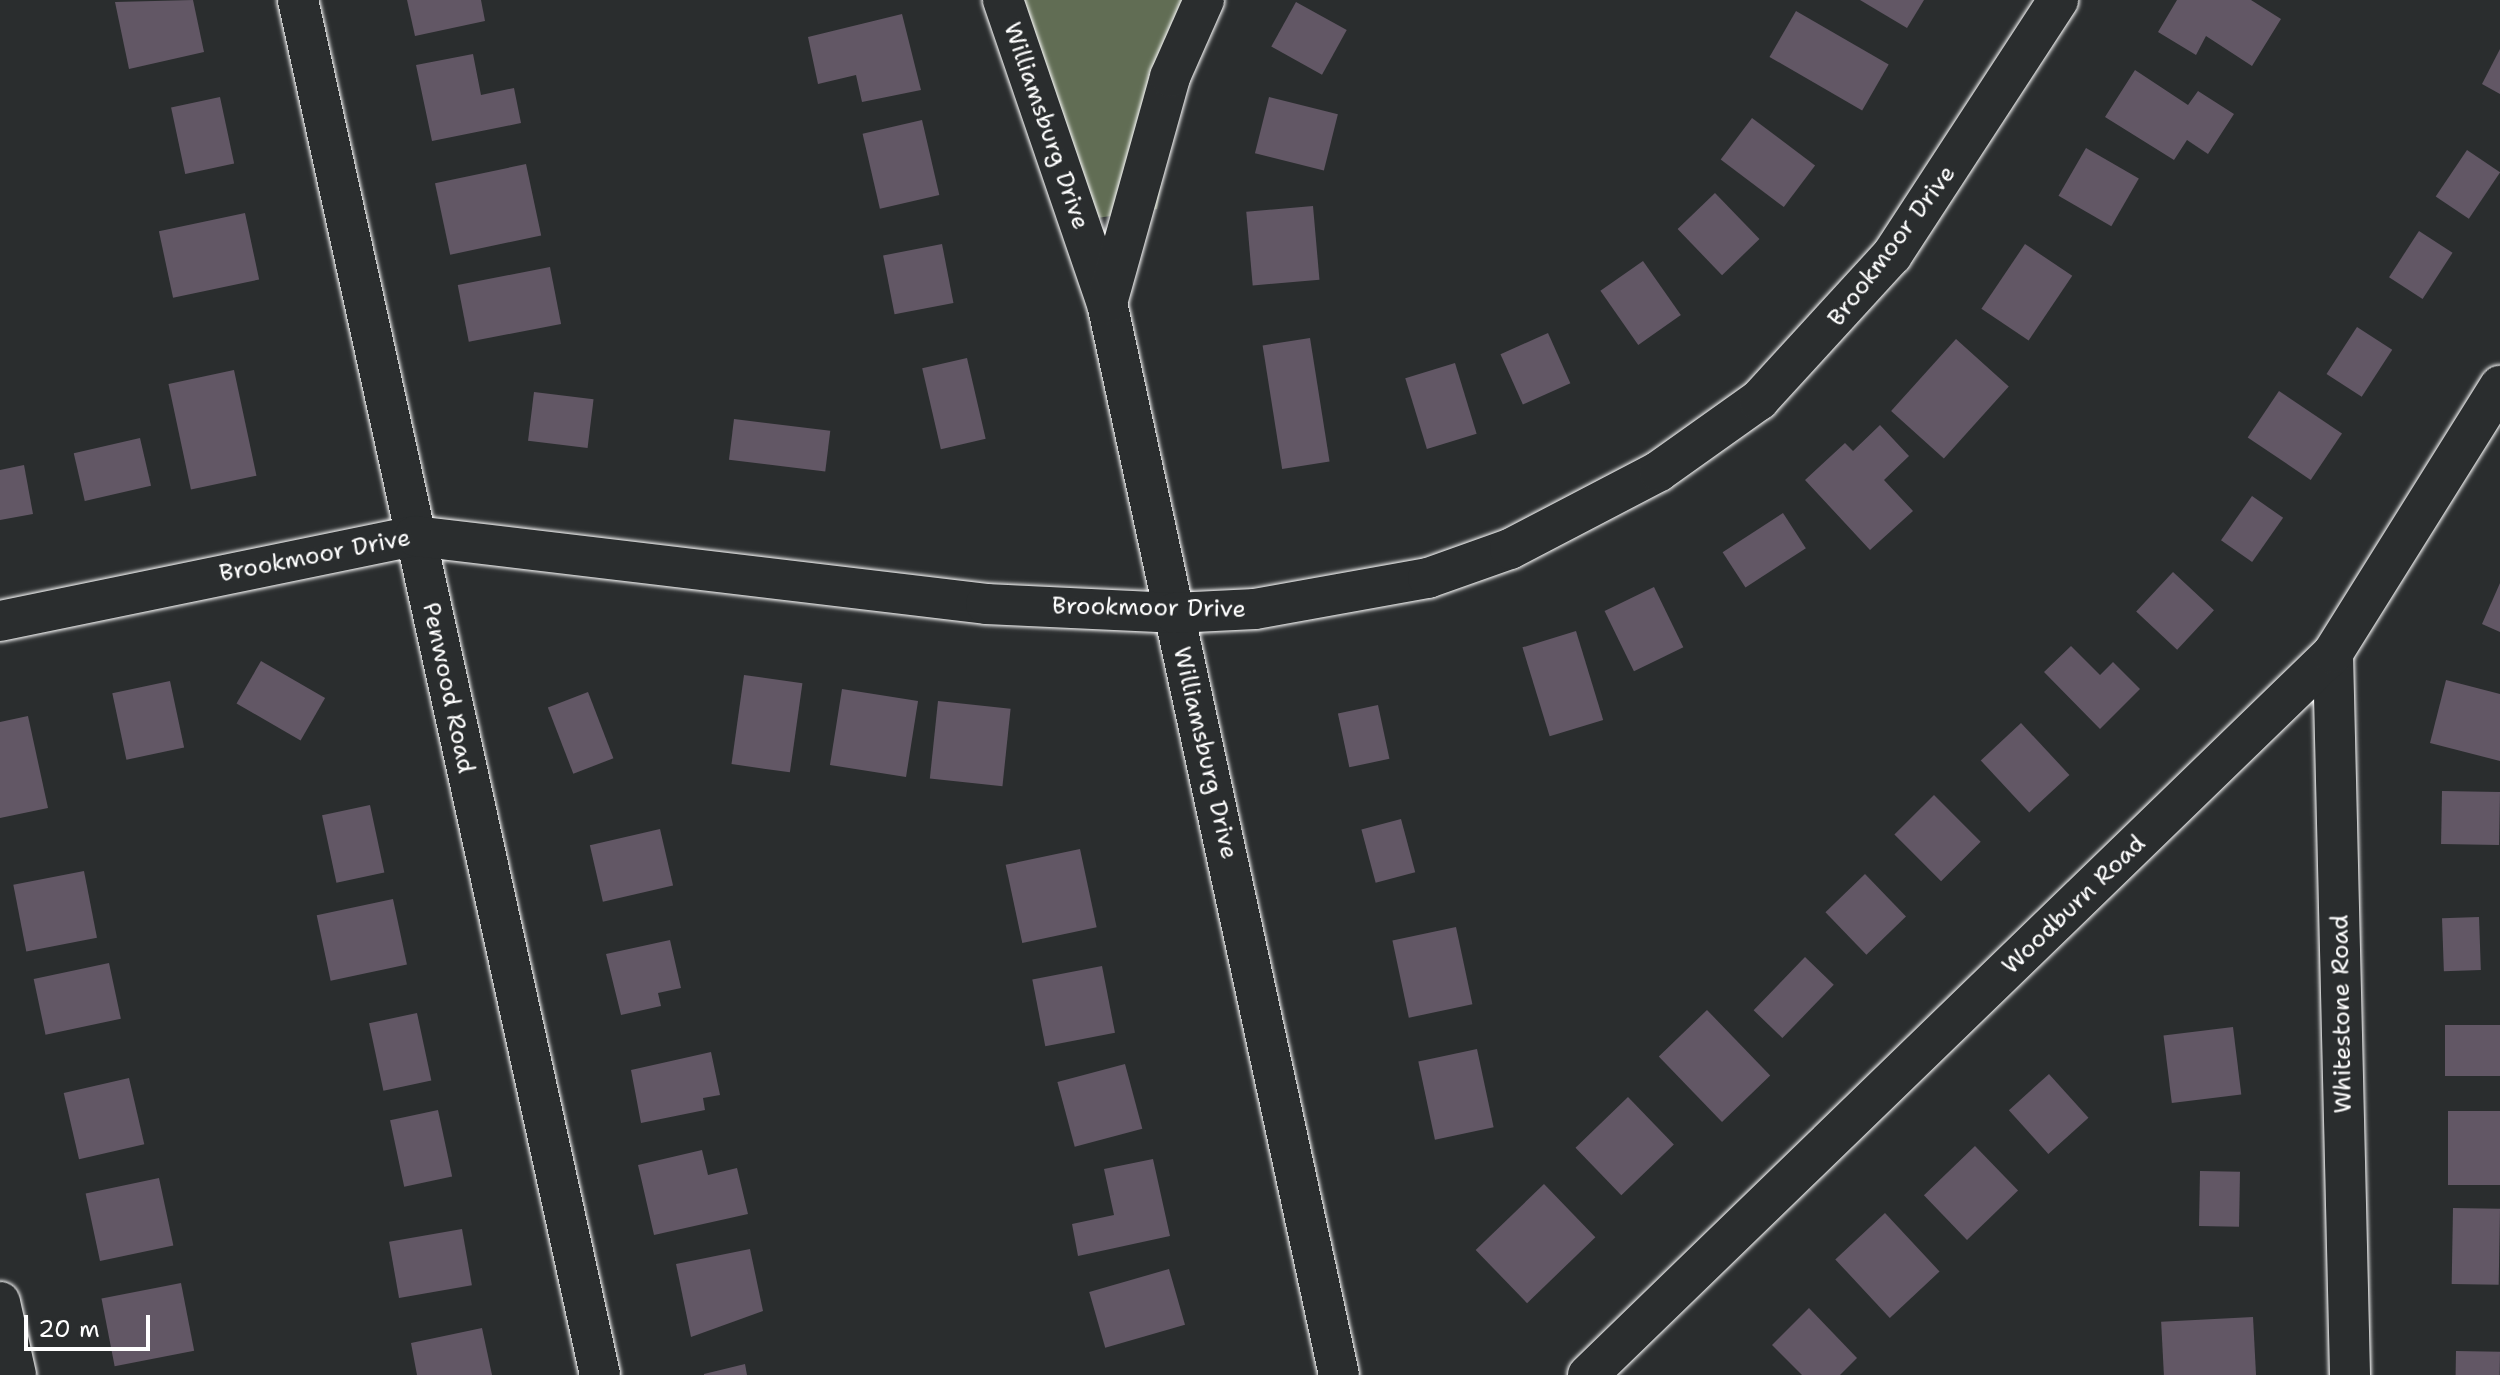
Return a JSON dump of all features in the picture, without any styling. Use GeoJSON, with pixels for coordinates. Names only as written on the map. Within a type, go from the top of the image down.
{"type":"FeatureCollection","features":[{"type":"Feature","properties":{"kind":"street","name":"Penwood Road"},"geometry":{"type":"LineString","coordinates":[[298,0],[600,1375]]}},
{"type":"Feature","properties":{"kind":"street","name":"Williamsburg Drive"},"geometry":{"type":"LineString","coordinates":[[1003,0],[1107,303],[1339,1375]]}},
{"type":"Feature","properties":{"kind":"street"},"geometry":{"type":"LineString","coordinates":[[1107,303],[1170,77],[1204,0]]}},
{"type":"Feature","properties":{"kind":"street","name":"Brookmoor Drive"},"geometry":{"type":"LineString","coordinates":[[0,621],[415,536],[986,604],[1174,613],[1255,609],[1428,578],[1510,549],[1659,471],[1759,400],[1821,340],[1892,255],[2058,0]]}},
{"type":"Feature","properties":{"kind":"street","name":"Woodburn Road"},"geometry":{"type":"LineString","coordinates":[[1588,1375],[2333,653],[2500,386]]}},
{"type":"Feature","properties":{"kind":"street","name":"Whitestone Road"},"geometry":{"type":"LineString","coordinates":[[2333,653],[2350,1375]]}},
{"type":"Feature","properties":{"kind":"street"},"geometry":{"type":"LineString","coordinates":[[0,1302],[16,1375]]}},
{"type":"Feature","properties":{"kind":"green space"},"geometry":{"type":"Polygon","coordinates":[[[1023,0],[1192,0],[1157,209],[1084,220],[1023,0]]]}},
{"type":"Feature","properties":{"kind":"building"},"geometry":{"type":"Polygon","coordinates":[[[193,0],[204,52],[129,69],[115,2],[193,0]]]}},
{"type":"Feature","properties":{"kind":"building"},"geometry":{"type":"Polygon","coordinates":[[[407,0],[481,0],[485,21],[415,36],[407,0]]]}},
{"type":"Feature","properties":{"kind":"building"},"geometry":{"type":"Polygon","coordinates":[[[1860,0],[1924,0],[1907,28],[1860,0]]]}},
{"type":"Feature","properties":{"kind":"building"},"geometry":{"type":"Polygon","coordinates":[[[2177,0],[2251,0],[2281,19],[2252,66],[2206,36],[2196,55],[2158,32],[2177,0]]]}},
{"type":"Feature","properties":{"kind":"building"},"geometry":{"type":"Polygon","coordinates":[[[1296,2],[1347,30],[1322,75],[1271,47],[1296,2]]]}},
{"type":"Feature","properties":{"kind":"building"},"geometry":{"type":"Polygon","coordinates":[[[1796,11],[1889,64],[1862,110],[1770,57],[1796,11]]]}},
{"type":"Feature","properties":{"kind":"building"},"geometry":{"type":"Polygon","coordinates":[[[902,14],[921,90],[862,102],[856,75],[818,84],[808,37],[902,14]]]}},
{"type":"Feature","properties":{"kind":"building"},"geometry":{"type":"Polygon","coordinates":[[[2500,49],[2500,94],[2482,84],[2500,49]]]}},
{"type":"Feature","properties":{"kind":"building"},"geometry":{"type":"Polygon","coordinates":[[[473,54],[481,95],[514,88],[521,123],[432,141],[416,65],[473,54]]]}},
{"type":"Feature","properties":{"kind":"building"},"geometry":{"type":"Polygon","coordinates":[[[2135,70],[2188,105],[2198,91],[2234,114],[2208,154],[2187,140],[2174,160],[2105,117],[2135,70]]]}},
{"type":"Feature","properties":{"kind":"building"},"geometry":{"type":"Polygon","coordinates":[[[220,97],[234,164],[185,174],[171,107],[220,97]]]}},
{"type":"Feature","properties":{"kind":"building"},"geometry":{"type":"Polygon","coordinates":[[[1269,97],[1338,114],[1324,170],[1255,153],[1269,97]]]}},
{"type":"Feature","properties":{"kind":"building"},"geometry":{"type":"Polygon","coordinates":[[[1752,118],[1815,166],[1784,207],[1721,160],[1752,118]]]}},
{"type":"Feature","properties":{"kind":"building"},"geometry":{"type":"Polygon","coordinates":[[[922,120],[939,195],[880,209],[863,134],[922,120]]]}},
{"type":"Feature","properties":{"kind":"building"},"geometry":{"type":"Polygon","coordinates":[[[2086,148],[2139,178],[2111,226],[2058,196],[2086,148]]]}},
{"type":"Feature","properties":{"kind":"building"},"geometry":{"type":"Polygon","coordinates":[[[2467,150],[2500,172],[2469,219],[2436,196],[2467,150]]]}},
{"type":"Feature","properties":{"kind":"building"},"geometry":{"type":"Polygon","coordinates":[[[526,164],[541,235],[450,255],[435,183],[526,164]]]}},
{"type":"Feature","properties":{"kind":"building"},"geometry":{"type":"Polygon","coordinates":[[[1715,193],[1759,239],[1722,275],[1678,229],[1715,193]]]}},
{"type":"Feature","properties":{"kind":"building"},"geometry":{"type":"Polygon","coordinates":[[[1313,206],[1319,280],[1253,286],[1246,212],[1313,206]]]}},
{"type":"Feature","properties":{"kind":"building"},"geometry":{"type":"Polygon","coordinates":[[[245,213],[259,280],[173,298],[159,231],[245,213]]]}},
{"type":"Feature","properties":{"kind":"building"},"geometry":{"type":"Polygon","coordinates":[[[2419,231],[2453,253],[2423,299],[2389,277],[2419,231]]]}},
{"type":"Feature","properties":{"kind":"building"},"geometry":{"type":"Polygon","coordinates":[[[942,244],[953,303],[895,314],[883,255],[942,244]]]}},
{"type":"Feature","properties":{"kind":"building"},"geometry":{"type":"Polygon","coordinates":[[[2025,244],[2072,276],[2029,341],[1981,309],[2025,244]]]}},
{"type":"Feature","properties":{"kind":"building"},"geometry":{"type":"Polygon","coordinates":[[[1643,261],[1681,315],[1638,345],[1600,291],[1643,261]]]}},
{"type":"Feature","properties":{"kind":"building"},"geometry":{"type":"Polygon","coordinates":[[[550,267],[561,324],[469,342],[458,285],[550,267]]]}},
{"type":"Feature","properties":{"kind":"building"},"geometry":{"type":"Polygon","coordinates":[[[2357,327],[2392,350],[2362,397],[2327,374],[2357,327]]]}},
{"type":"Feature","properties":{"kind":"building"},"geometry":{"type":"Polygon","coordinates":[[[1548,333],[1570,383],[1523,404],[1500,354],[1548,333]]]}},
{"type":"Feature","properties":{"kind":"building"},"geometry":{"type":"Polygon","coordinates":[[[1310,338],[1330,461],[1282,469],[1263,346],[1310,338]]]}},
{"type":"Feature","properties":{"kind":"building"},"geometry":{"type":"Polygon","coordinates":[[[1956,339],[2009,387],[1944,459],[1891,411],[1956,339]]]}},
{"type":"Feature","properties":{"kind":"building"},"geometry":{"type":"Polygon","coordinates":[[[967,358],[986,439],[941,449],[922,368],[967,358]]]}},
{"type":"Feature","properties":{"kind":"building"},"geometry":{"type":"Polygon","coordinates":[[[1455,363],[1477,434],[1427,449],[1405,378],[1455,363]]]}},
{"type":"Feature","properties":{"kind":"building"},"geometry":{"type":"Polygon","coordinates":[[[234,370],[256,476],[191,490],[168,384],[234,370]]]}},
{"type":"Feature","properties":{"kind":"building"},"geometry":{"type":"Polygon","coordinates":[[[2279,391],[2342,433],[2311,480],[2248,437],[2279,391]]]}},
{"type":"Feature","properties":{"kind":"building"},"geometry":{"type":"Polygon","coordinates":[[[534,392],[594,399],[588,448],[528,441],[534,392]]]}},
{"type":"Feature","properties":{"kind":"building"},"geometry":{"type":"Polygon","coordinates":[[[734,419],[830,431],[825,472],[729,460],[734,419]]]}},
{"type":"Feature","properties":{"kind":"building"},"geometry":{"type":"Polygon","coordinates":[[[1880,425],[1909,456],[1884,480],[1913,511],[1870,550],[1805,480],[1845,443],[1853,451],[1880,425]]]}},
{"type":"Feature","properties":{"kind":"building"},"geometry":{"type":"Polygon","coordinates":[[[140,438],[151,486],[85,501],[74,453],[140,438]]]}},
{"type":"Feature","properties":{"kind":"building"},"geometry":{"type":"Polygon","coordinates":[[[24,465],[33,514],[0,520],[0,470],[24,465]]]}},
{"type":"Feature","properties":{"kind":"building"},"geometry":{"type":"Polygon","coordinates":[[[2252,496],[2283,518],[2252,562],[2221,540],[2252,496]]]}},
{"type":"Feature","properties":{"kind":"building"},"geometry":{"type":"Polygon","coordinates":[[[1783,513],[1806,548],[1745,587],[1723,552],[1783,513]]]}},
{"type":"Feature","properties":{"kind":"building"},"geometry":{"type":"Polygon","coordinates":[[[2173,572],[2214,610],[2177,650],[2136,611],[2173,572]]]}},
{"type":"Feature","properties":{"kind":"building"},"geometry":{"type":"Polygon","coordinates":[[[2500,583],[2500,632],[2482,624],[2500,583]]]}},
{"type":"Feature","properties":{"kind":"building"},"geometry":{"type":"Polygon","coordinates":[[[1654,587],[1683,647],[1634,671],[1605,611],[1654,587]]]}},
{"type":"Feature","properties":{"kind":"building"},"geometry":{"type":"Polygon","coordinates":[[[1576,631],[1603,720],[1550,736],[1522,647],[1576,631]]]}},
{"type":"Feature","properties":{"kind":"building"},"geometry":{"type":"Polygon","coordinates":[[[2071,646],[2100,675],[2113,662],[2140,689],[2100,729],[2044,672],[2071,646]]]}},
{"type":"Feature","properties":{"kind":"building"},"geometry":{"type":"Polygon","coordinates":[[[261,661],[325,698],[301,740],[236,703],[261,661]]]}},
{"type":"Feature","properties":{"kind":"building"},"geometry":{"type":"Polygon","coordinates":[[[744,675],[802,683],[790,772],[731,764],[744,675]]]}},
{"type":"Feature","properties":{"kind":"building"},"geometry":{"type":"Polygon","coordinates":[[[2446,680],[2500,694],[2500,761],[2430,743],[2446,680]]]}},
{"type":"Feature","properties":{"kind":"building"},"geometry":{"type":"Polygon","coordinates":[[[170,681],[184,748],[126,760],[112,693],[170,681]]]}},
{"type":"Feature","properties":{"kind":"building"},"geometry":{"type":"Polygon","coordinates":[[[842,689],[918,701],[906,777],[830,765],[842,689]]]}},
{"type":"Feature","properties":{"kind":"building"},"geometry":{"type":"Polygon","coordinates":[[[588,692],[613,758],[573,774],[548,707],[588,692]]]}},
{"type":"Feature","properties":{"kind":"building"},"geometry":{"type":"Polygon","coordinates":[[[938,701],[1011,709],[1002,786],[930,779],[938,701]]]}},
{"type":"Feature","properties":{"kind":"building"},"geometry":{"type":"Polygon","coordinates":[[[1378,705],[1389,759],[1349,767],[1338,714],[1378,705]]]}},
{"type":"Feature","properties":{"kind":"building"},"geometry":{"type":"Polygon","coordinates":[[[28,716],[48,808],[0,818],[0,722],[28,716]]]}},
{"type":"Feature","properties":{"kind":"building"},"geometry":{"type":"Polygon","coordinates":[[[2021,723],[2069,775],[2029,812],[1981,761],[2021,723]]]}},
{"type":"Feature","properties":{"kind":"building"},"geometry":{"type":"Polygon","coordinates":[[[2442,791],[2500,792],[2499,845],[2441,844],[2442,791]]]}},
{"type":"Feature","properties":{"kind":"building"},"geometry":{"type":"Polygon","coordinates":[[[1934,795],[1981,842],[1941,881],[1894,835],[1934,795]]]}},
{"type":"Feature","properties":{"kind":"building"},"geometry":{"type":"Polygon","coordinates":[[[370,805],[384,872],[336,883],[322,815],[370,805]]]}},
{"type":"Feature","properties":{"kind":"building"},"geometry":{"type":"Polygon","coordinates":[[[1401,819],[1415,872],[1376,883],[1361,830],[1401,819]]]}},
{"type":"Feature","properties":{"kind":"building"},"geometry":{"type":"Polygon","coordinates":[[[660,829],[673,886],[603,902],[590,845],[660,829]]]}},
{"type":"Feature","properties":{"kind":"building"},"geometry":{"type":"Polygon","coordinates":[[[1080,849],[1097,927],[1022,943],[1006,865],[1080,849]]]}},
{"type":"Feature","properties":{"kind":"building"},"geometry":{"type":"Polygon","coordinates":[[[84,871],[97,938],[26,951],[13,885],[84,871]]]}},
{"type":"Feature","properties":{"kind":"building"},"geometry":{"type":"Polygon","coordinates":[[[1865,874],[1906,916],[1866,955],[1825,912],[1865,874]]]}},
{"type":"Feature","properties":{"kind":"building"},"geometry":{"type":"Polygon","coordinates":[[[393,899],[407,965],[331,981],[317,915],[393,899]]]}},
{"type":"Feature","properties":{"kind":"building"},"geometry":{"type":"Polygon","coordinates":[[[2479,917],[2481,970],[2444,971],[2442,918],[2479,917]]]}},
{"type":"Feature","properties":{"kind":"building"},"geometry":{"type":"Polygon","coordinates":[[[1456,927],[1472,1004],[1409,1018],[1392,941],[1456,927]]]}},
{"type":"Feature","properties":{"kind":"building"},"geometry":{"type":"Polygon","coordinates":[[[670,940],[681,988],[658,993],[661,1006],[621,1015],[606,954],[670,940]]]}},
{"type":"Feature","properties":{"kind":"building"},"geometry":{"type":"Polygon","coordinates":[[[1805,957],[1834,985],[1782,1038],[1754,1010],[1805,957]]]}},
{"type":"Feature","properties":{"kind":"building"},"geometry":{"type":"Polygon","coordinates":[[[109,963],[121,1019],[46,1035],[34,979],[109,963]]]}},
{"type":"Feature","properties":{"kind":"building"},"geometry":{"type":"Polygon","coordinates":[[[1102,966],[1115,1033],[1045,1046],[1032,980],[1102,966]]]}},
{"type":"Feature","properties":{"kind":"building"},"geometry":{"type":"Polygon","coordinates":[[[1707,1010],[1770,1075],[1722,1122],[1659,1057],[1707,1010]]]}},
{"type":"Feature","properties":{"kind":"building"},"geometry":{"type":"Polygon","coordinates":[[[417,1013],[431,1080],[383,1091],[369,1023],[417,1013]]]}},
{"type":"Feature","properties":{"kind":"building"},"geometry":{"type":"Polygon","coordinates":[[[2445,1025],[2500,1025],[2500,1076],[2445,1076],[2445,1025]]]}},
{"type":"Feature","properties":{"kind":"building"},"geometry":{"type":"Polygon","coordinates":[[[2233,1027],[2241,1094],[2172,1103],[2164,1036],[2233,1027]]]}},
{"type":"Feature","properties":{"kind":"building"},"geometry":{"type":"Polygon","coordinates":[[[1477,1049],[1494,1127],[1435,1140],[1418,1061],[1477,1049]]]}},
{"type":"Feature","properties":{"kind":"building"},"geometry":{"type":"Polygon","coordinates":[[[711,1052],[720,1095],[703,1098],[705,1110],[641,1123],[631,1070],[711,1052]]]}},
{"type":"Feature","properties":{"kind":"building"},"geometry":{"type":"Polygon","coordinates":[[[1125,1064],[1142,1129],[1075,1147],[1057,1082],[1125,1064]]]}},
{"type":"Feature","properties":{"kind":"building"},"geometry":{"type":"Polygon","coordinates":[[[2049,1074],[2088,1118],[2048,1154],[2009,1110],[2049,1074]]]}},
{"type":"Feature","properties":{"kind":"building"},"geometry":{"type":"Polygon","coordinates":[[[129,1078],[144,1144],[79,1159],[64,1093],[129,1078]]]}},
{"type":"Feature","properties":{"kind":"building"},"geometry":{"type":"Polygon","coordinates":[[[1628,1097],[1674,1144],[1621,1195],[1575,1148],[1628,1097]]]}},
{"type":"Feature","properties":{"kind":"building"},"geometry":{"type":"Polygon","coordinates":[[[438,1110],[452,1177],[404,1187],[390,1120],[438,1110]]]}},
{"type":"Feature","properties":{"kind":"building"},"geometry":{"type":"Polygon","coordinates":[[[2448,1111],[2500,1111],[2500,1185],[2448,1185],[2448,1111]]]}},
{"type":"Feature","properties":{"kind":"building"},"geometry":{"type":"Polygon","coordinates":[[[1975,1146],[2018,1191],[1967,1240],[1924,1195],[1975,1146]]]}},
{"type":"Feature","properties":{"kind":"building"},"geometry":{"type":"Polygon","coordinates":[[[702,1150],[708,1175],[737,1168],[748,1214],[654,1235],[638,1165],[702,1150]]]}},
{"type":"Feature","properties":{"kind":"building"},"geometry":{"type":"Polygon","coordinates":[[[1153,1159],[1170,1236],[1078,1256],[1072,1224],[1114,1215],[1104,1169],[1153,1159]]]}},
{"type":"Feature","properties":{"kind":"building"},"geometry":{"type":"Polygon","coordinates":[[[2200,1171],[2240,1172],[2239,1227],[2199,1226],[2200,1171]]]}},
{"type":"Feature","properties":{"kind":"building"},"geometry":{"type":"Polygon","coordinates":[[[159,1178],[173,1245],[100,1261],[86,1194],[159,1178]]]}},
{"type":"Feature","properties":{"kind":"building"},"geometry":{"type":"Polygon","coordinates":[[[1544,1184],[1595,1237],[1527,1303],[1476,1250],[1544,1184]]]}},
{"type":"Feature","properties":{"kind":"building"},"geometry":{"type":"Polygon","coordinates":[[[2453,1208],[2500,1209],[2499,1285],[2452,1284],[2453,1208]]]}},
{"type":"Feature","properties":{"kind":"building"},"geometry":{"type":"Polygon","coordinates":[[[1885,1213],[1940,1272],[1890,1318],[1835,1259],[1885,1213]]]}},
{"type":"Feature","properties":{"kind":"building"},"geometry":{"type":"Polygon","coordinates":[[[462,1229],[472,1285],[399,1298],[389,1242],[462,1229]]]}},
{"type":"Feature","properties":{"kind":"building"},"geometry":{"type":"Polygon","coordinates":[[[750,1249],[763,1311],[691,1337],[676,1264],[750,1249]]]}},
{"type":"Feature","properties":{"kind":"building"},"geometry":{"type":"Polygon","coordinates":[[[1169,1269],[1185,1325],[1105,1348],[1089,1292],[1169,1269]]]}},
{"type":"Feature","properties":{"kind":"building"},"geometry":{"type":"Polygon","coordinates":[[[181,1283],[194,1351],[115,1366],[101,1298],[181,1283]]]}},
{"type":"Feature","properties":{"kind":"building"},"geometry":{"type":"Polygon","coordinates":[[[1809,1308],[1857,1358],[1840,1375],[1802,1375],[1772,1345],[1809,1308]]]}},
{"type":"Feature","properties":{"kind":"building"},"geometry":{"type":"Polygon","coordinates":[[[2253,1317],[2256,1375],[2164,1375],[2161,1322],[2253,1317]]]}},
{"type":"Feature","properties":{"kind":"building"},"geometry":{"type":"Polygon","coordinates":[[[482,1328],[492,1375],[417,1375],[411,1343],[482,1328]]]}},
{"type":"Feature","properties":{"kind":"building"},"geometry":{"type":"Polygon","coordinates":[[[2456,1351],[2500,1352],[2500,1375],[2456,1375],[2456,1351]]]}},
{"type":"Feature","properties":{"kind":"building"},"geometry":{"type":"Polygon","coordinates":[[[745,1364],[747,1375],[704,1375],[704,1374],[745,1364]]]}}]}
